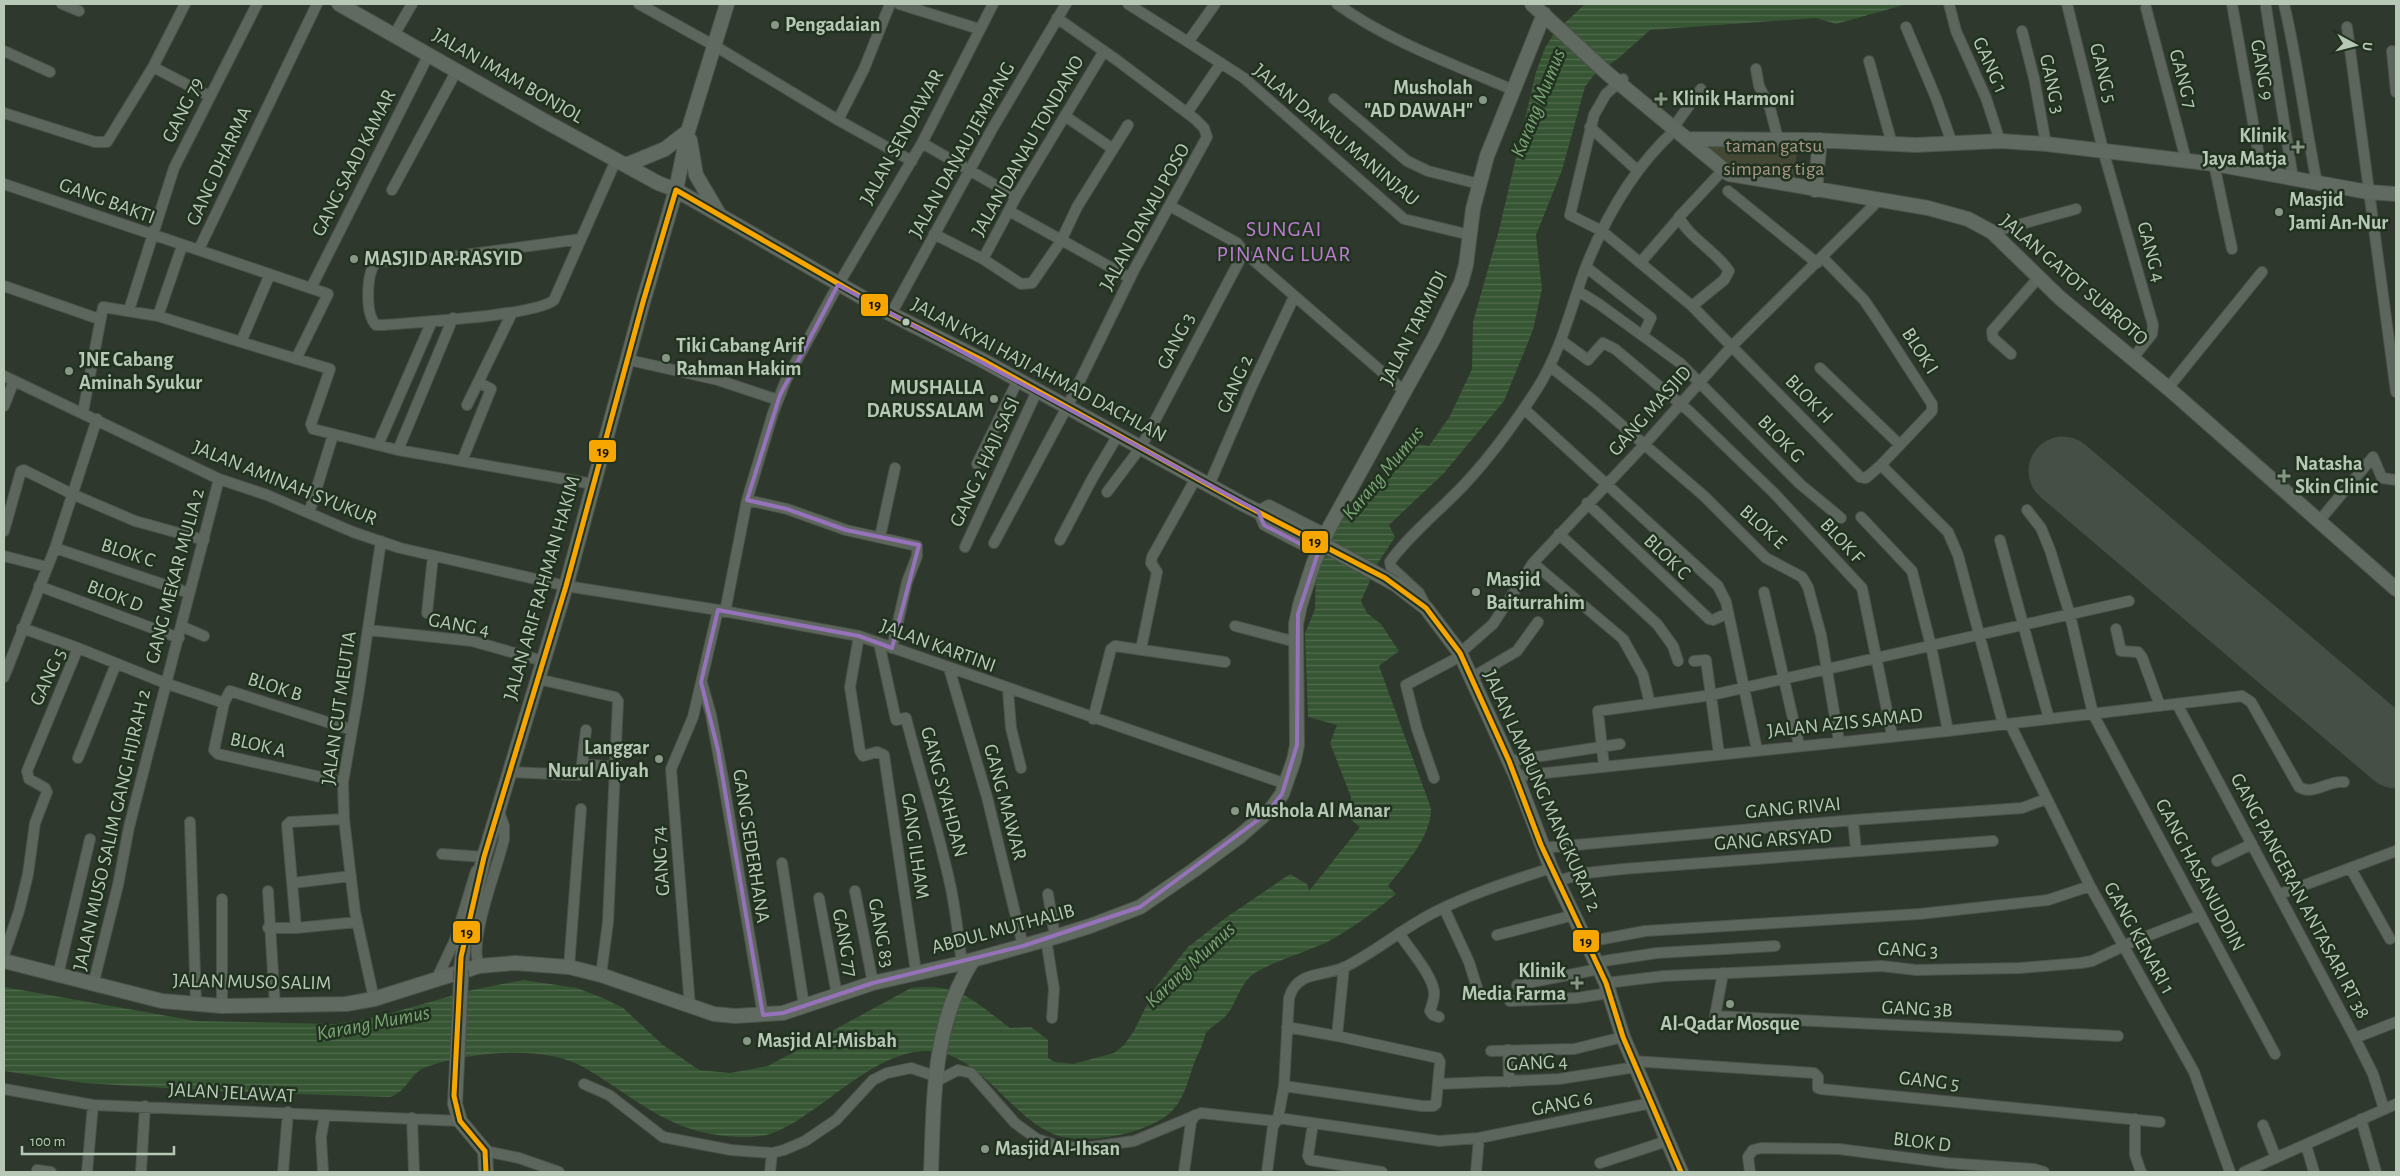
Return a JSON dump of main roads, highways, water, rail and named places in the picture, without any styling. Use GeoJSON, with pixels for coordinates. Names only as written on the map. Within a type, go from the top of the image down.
{"type":"FeatureCollection","features":[{"type":"Feature","properties":{"kind":"water","name":"Karang Mumus"},"geometry":{"type":"Polygon","coordinates":[[[1585,4],[1907,4],[1836,24],[1816,18],[1650,30],[1620,57],[1593,76],[1585,87],[1562,170],[1536,235],[1542,289],[1533,330],[1504,401],[1444,473],[1389,525],[1395,537],[1378,563],[1361,601],[1367,613],[1381,624],[1399,651],[1379,666],[1431,808],[1427,830],[1410,859],[1388,886],[1396,894],[1363,920],[1336,937],[1256,972],[1246,981],[1226,1016],[1206,1033],[1181,1099],[1173,1110],[1163,1118],[1135,1131],[1102,1138],[1086,1139],[1059,1136],[1041,1128],[1025,1116],[978,1072],[961,1061],[944,1053],[924,1051],[905,1054],[867,1072],[795,1122],[778,1131],[771,1134],[748,1137],[718,1135],[681,1126],[648,1109],[585,1068],[568,1060],[528,1053],[485,1054],[463,1057],[426,1067],[416,1074],[401,1091],[390,1097],[232,1092],[84,1083],[4,1071],[4,987],[196,1021],[336,1024],[377,1017],[472,990],[523,980],[577,988],[603,998],[623,1008],[663,1045],[699,1070],[730,1073],[768,1066],[911,988],[928,987],[942,988],[965,996],[1010,1028],[1031,1027],[1048,1040],[1048,1058],[1055,1062],[1073,1064],[1114,1053],[1124,1045],[1134,1031],[1155,988],[1188,947],[1224,919],[1290,874],[1307,884],[1309,891],[1360,827],[1345,815],[1350,806],[1351,797],[1330,743],[1337,725],[1308,717],[1305,633],[1315,609],[1316,566],[1338,516],[1348,513],[1365,495],[1387,481],[1417,444],[1429,446],[1450,416],[1472,369],[1473,322],[1499,230],[1536,72],[1545,48],[1555,32],[1585,4]]]}},
{"type":"Feature","properties":{"kind":"place","name":"Pengadaian"},"geometry":{"type":"Point","coordinates":[775,25]}},
{"type":"Feature","properties":{"kind":"place","name":"Klinik Harmoni"},"geometry":{"type":"Point","coordinates":[1661,99]}},
{"type":"Feature","properties":{"kind":"place","name":"Musholah \"AD DAWAH\""},"geometry":{"type":"Point","coordinates":[1483,100]}},
{"type":"Feature","properties":{"kind":"place","name":"Klinik Jaya Matja"},"geometry":{"type":"Point","coordinates":[2298,147]}},
{"type":"Feature","properties":{"kind":"place","name":"Masjid Jami An-Nur"},"geometry":{"type":"Point","coordinates":[2279,212]}},
{"type":"Feature","properties":{"kind":"place","name":"MASJID AR-RASYID"},"geometry":{"type":"Point","coordinates":[354,259]}},
{"type":"Feature","properties":{"kind":"place","name":"Tiki Cabang Arif Rahman Hakim"},"geometry":{"type":"Point","coordinates":[666,358]}},
{"type":"Feature","properties":{"kind":"place","name":"JNE Cabang Aminah Syukur"},"geometry":{"type":"Point","coordinates":[69,371]}},
{"type":"Feature","properties":{"kind":"place","name":"MUSHALLA DARUSSALAM"},"geometry":{"type":"Point","coordinates":[994,399]}},
{"type":"Feature","properties":{"kind":"place","name":"Natasha Skin Clinic"},"geometry":{"type":"Point","coordinates":[2284,476]}},
{"type":"Feature","properties":{"kind":"place","name":"Masjid Baiturrahim"},"geometry":{"type":"Point","coordinates":[1476,592]}},
{"type":"Feature","properties":{"kind":"place","name":"Langgar Nurul Aliyah"},"geometry":{"type":"Point","coordinates":[659,759]}},
{"type":"Feature","properties":{"kind":"place","name":"Mushola Al Manar"},"geometry":{"type":"Point","coordinates":[1235,811]}},
{"type":"Feature","properties":{"kind":"place","name":"Klinik Media Farma"},"geometry":{"type":"Point","coordinates":[1577,983]}},
{"type":"Feature","properties":{"kind":"place","name":"Al-Qadar Mosque"},"geometry":{"type":"Point","coordinates":[1730,1004]}},
{"type":"Feature","properties":{"kind":"place","name":"Masjid Al-Misbah"},"geometry":{"type":"Point","coordinates":[747,1041]}},
{"type":"Feature","properties":{"kind":"place","name":"Masjid Al-Ihsan"},"geometry":{"type":"Point","coordinates":[985,1149]}},
{"type":"Feature","properties":{"kind":"district","name":"SUNGAI PINANG LUAR"},"geometry":{"type":"Point","coordinates":[1284,242]}},
{"type":"Feature","properties":{"kind":"park label","name":"taman gatsu simpang tiga"},"geometry":{"type":"Point","coordinates":[1774,158]}}]}
